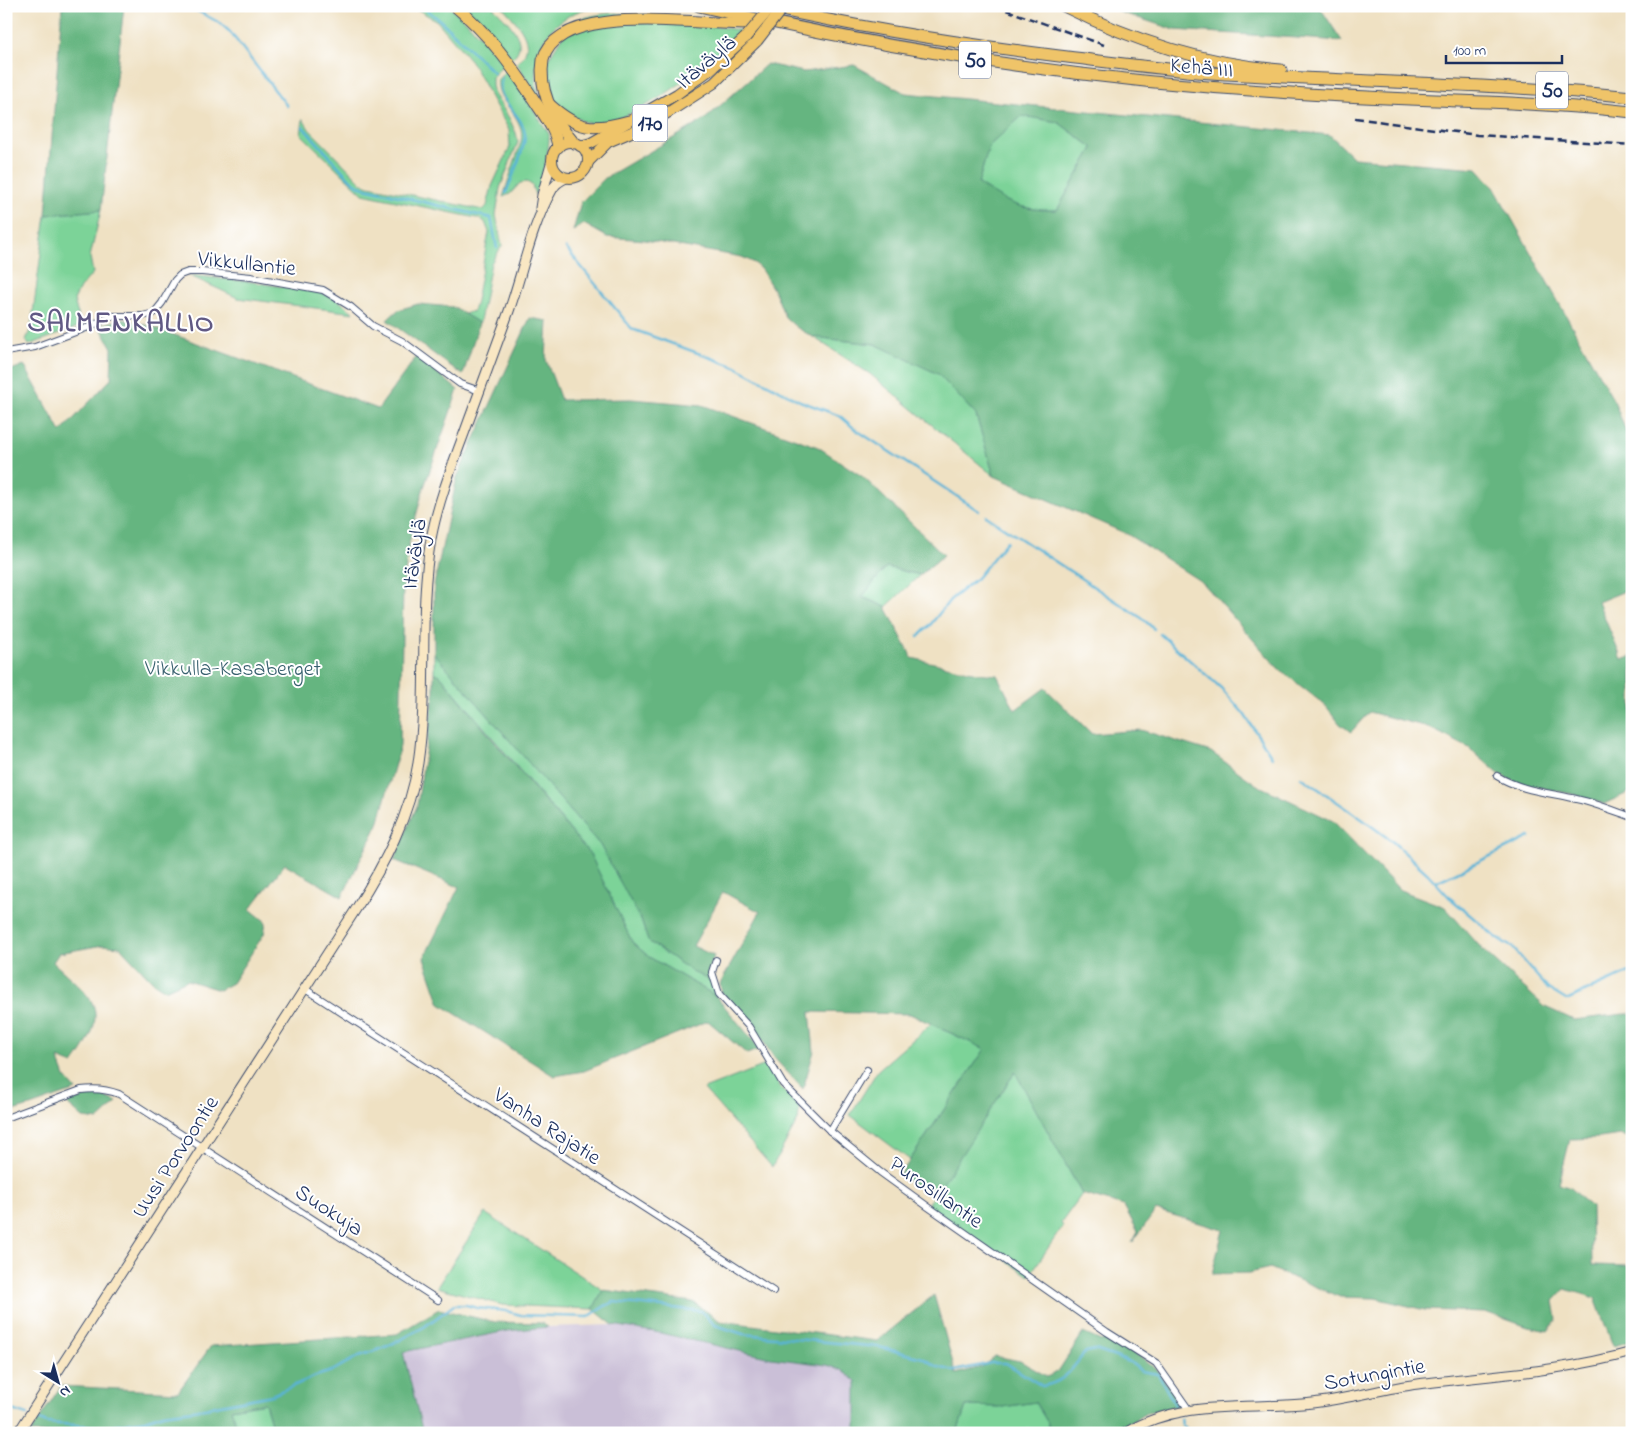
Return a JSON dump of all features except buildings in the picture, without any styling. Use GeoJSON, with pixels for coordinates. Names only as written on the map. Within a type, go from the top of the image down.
{"type":"FeatureCollection","features":[{"type":"Feature","properties":{"kind":"highway"},"geometry":{"type":"LineString","coordinates":[[455,6],[504,55],[554,130],[558,147]]}},
{"type":"Feature","properties":{"kind":"highway"},"geometry":{"type":"LineString","coordinates":[[699,6],[773,23]]}},
{"type":"Feature","properties":{"kind":"highway"},"geometry":{"type":"LineString","coordinates":[[766,6],[948,41],[1047,54],[1208,72],[1352,81]]}},
{"type":"Feature","properties":{"kind":"highway"},"geometry":{"type":"LineString","coordinates":[[1064,6],[1102,25],[1184,53],[1277,70],[1331,74],[1352,81]]}},
{"type":"Feature","properties":{"kind":"highway"},"geometry":{"type":"LineString","coordinates":[[629,9],[740,24],[773,23]]}},
{"type":"Feature","properties":{"kind":"highway"},"geometry":{"type":"LineString","coordinates":[[577,144],[560,127],[544,90],[542,76],[544,56],[552,38],[557,31],[578,16]]}},
{"type":"Feature","properties":{"kind":"highway","name":"Kehä III"},"geometry":{"type":"LineString","coordinates":[[773,23],[877,44],[969,59],[1108,77],[1276,92],[1526,104],[1632,112]]}},
{"type":"Feature","properties":{"kind":"highway","name":"50"},"geometry":{"type":"LineString","coordinates":[[1352,81],[1518,88],[1632,97]]}},
{"type":"Feature","properties":{"kind":"highway"},"geometry":{"type":"LineString","coordinates":[[549,104],[569,120],[579,126],[588,128],[608,127],[629,121]]}},
{"type":"Feature","properties":{"kind":"main road","name":"Itäväylä"},"geometry":{"type":"LineString","coordinates":[[577,144],[591,142],[677,94],[693,83],[728,55],[772,6]]}},
{"type":"Feature","properties":{"kind":"main road","name":"Itäväylä"},"geometry":{"type":"LineString","coordinates":[[588,162],[608,142],[652,122],[708,87],[757,41],[784,6]]}},
{"type":"Feature","properties":{"kind":"main road"},"geometry":{"type":"LineString","coordinates":[[568,143],[577,144],[587,156],[588,162],[586,168],[579,176],[566,178],[557,172],[552,160],[558,147],[568,143]]}},
{"type":"Feature","properties":{"kind":"main road","name":"Itäväylä"},"geometry":{"type":"LineString","coordinates":[[539,218],[542,194],[552,160]]}},
{"type":"Feature","properties":{"kind":"main road","name":"Itäväylä"},"geometry":{"type":"LineString","coordinates":[[362,900],[381,867],[398,831],[414,780],[421,733],[426,586],[431,539],[444,491],[539,218],[552,188],[558,181],[566,178]]}},
{"type":"Feature","properties":{"kind":"main road","name":"Uusi Porvoontie"},"geometry":{"type":"LineString","coordinates":[[18,1433],[362,900]]}},
{"type":"Feature","properties":{"kind":"main road","name":"Sotungintie"},"geometry":{"type":"LineString","coordinates":[[1125,1433],[1157,1417],[1189,1410],[1224,1406],[1317,1402],[1416,1384],[1563,1368],[1632,1352]]}},
{"type":"Feature","properties":{"kind":"street","name":"Vikkullantie"},"geometry":{"type":"LineString","coordinates":[[6,352],[35,347],[112,316],[143,316],[154,313],[180,275],[188,272],[202,272],[251,277],[323,290],[351,306],[373,326],[402,341],[460,384],[480,391]]}},
{"type":"Feature","properties":{"kind":"street"},"geometry":{"type":"LineString","coordinates":[[1496,776],[1516,786],[1532,791],[1591,802],[1632,817]]}},
{"type":"Feature","properties":{"kind":"street","name":"Purosillantie"},"geometry":{"type":"LineString","coordinates":[[716,960],[712,972],[719,994],[749,1027],[783,1084],[830,1131],[880,1172],[919,1200],[1107,1332],[1156,1363],[1189,1410]]}},
{"type":"Feature","properties":{"kind":"street","name":"Vanha Rajatie"},"geometry":{"type":"LineString","coordinates":[[305,989],[772,1291]]}},
{"type":"Feature","properties":{"kind":"street"},"geometry":{"type":"LineString","coordinates":[[830,1131],[867,1070]]}},
{"type":"Feature","properties":{"kind":"street","name":"Suokuja"},"geometry":{"type":"LineString","coordinates":[[6,1118],[81,1090],[100,1088],[119,1094],[438,1300]]}},
{"type":"Feature","properties":{"kind":"shaded area"},"geometry":{"type":"Polygon","coordinates":[[[613,1325],[660,1333],[771,1358],[827,1365],[842,1370],[856,1381],[856,1433],[423,1433],[403,1352],[507,1331],[548,1327],[613,1325]]]}},
{"type":"Feature","properties":{"kind":"green space"},"geometry":{"type":"Polygon","coordinates":[[[62,6],[124,6],[101,210],[46,215],[62,6]]]}},
{"type":"Feature","properties":{"kind":"green space"},"geometry":{"type":"Polygon","coordinates":[[[412,6],[448,6],[465,20],[504,63],[492,78],[492,86],[494,94],[516,133],[518,142],[500,188],[496,215],[502,246],[491,263],[479,323],[464,314],[473,311],[475,306],[489,232],[485,222],[481,219],[363,194],[301,134],[303,119],[309,129],[362,183],[369,186],[483,210],[487,206],[492,186],[510,147],[509,130],[471,61],[437,21],[412,6]]]}},
{"type":"Feature","properties":{"kind":"green space"},"geometry":{"type":"Polygon","coordinates":[[[461,6],[492,6],[503,17],[518,38],[517,52],[512,58],[501,45],[461,6]]]}},
{"type":"Feature","properties":{"kind":"green space"},"geometry":{"type":"Polygon","coordinates":[[[502,6],[599,6],[587,8],[565,18],[548,34],[542,44],[538,55],[536,82],[539,94],[551,118],[517,63],[524,56],[526,41],[519,26],[502,6]]]}},
{"type":"Feature","properties":{"kind":"green space"},"geometry":{"type":"Polygon","coordinates":[[[1110,6],[1319,6],[1342,41],[1175,30],[1120,12],[1110,6]]]}},
{"type":"Feature","properties":{"kind":"green space"},"geometry":{"type":"Polygon","coordinates":[[[611,13],[659,16],[743,31],[693,74],[649,104],[607,122],[587,123],[566,111],[556,100],[550,87],[548,61],[562,37],[575,23],[590,16],[611,13]]]}},
{"type":"Feature","properties":{"kind":"green space"},"geometry":{"type":"Polygon","coordinates":[[[767,64],[804,72],[854,65],[905,93],[1330,135],[1354,158],[1477,168],[1494,187],[1615,403],[1632,447],[1632,588],[1598,602],[1622,660],[1632,656],[1632,791],[1604,804],[1572,794],[1517,783],[1499,774],[1469,748],[1428,727],[1369,712],[1351,732],[1340,724],[1326,706],[1278,668],[1203,583],[1127,534],[994,476],[976,415],[938,374],[875,344],[813,337],[796,327],[785,317],[776,294],[762,271],[755,263],[742,257],[645,240],[607,237],[584,224],[573,231],[581,202],[605,178],[704,120],[767,64]],[[1022,116],[989,146],[978,184],[1015,205],[1034,209],[1057,210],[1093,148],[1058,122],[1022,116]]]}},
{"type":"Feature","properties":{"kind":"green space"},"geometry":{"type":"Polygon","coordinates":[[[508,70],[549,134],[547,157],[535,195],[532,185],[527,182],[520,183],[510,194],[503,197],[522,136],[517,120],[499,92],[498,79],[508,70]]]}},
{"type":"Feature","properties":{"kind":"green space"},"geometry":{"type":"Polygon","coordinates":[[[1022,115],[1058,122],[1093,148],[1057,210],[1034,209],[1015,205],[978,184],[989,146],[1022,115]]]}},
{"type":"Feature","properties":{"kind":"green space"},"geometry":{"type":"Polygon","coordinates":[[[101,210],[90,257],[93,273],[80,288],[74,300],[81,326],[29,345],[26,340],[31,328],[46,215],[101,210]]]}},
{"type":"Feature","properties":{"kind":"green space"},"geometry":{"type":"Polygon","coordinates":[[[188,275],[252,282],[322,293],[338,300],[354,313],[238,298],[188,275]]]}},
{"type":"Feature","properties":{"kind":"green space"},"geometry":{"type":"Polygon","coordinates":[[[418,304],[453,307],[479,323],[463,375],[387,320],[398,310],[418,304]]]}},
{"type":"Feature","properties":{"kind":"green space"},"geometry":{"type":"Polygon","coordinates":[[[530,318],[548,321],[546,360],[561,400],[631,399],[702,405],[818,447],[863,477],[944,555],[920,575],[886,567],[862,597],[886,607],[912,658],[977,673],[997,675],[1015,710],[1045,688],[1092,734],[1141,730],[1211,752],[1257,785],[1333,821],[1400,890],[1445,907],[1484,951],[1545,1007],[1574,1020],[1632,1013],[1632,1138],[1620,1135],[1570,1139],[1559,1184],[1571,1188],[1591,1207],[1592,1265],[1628,1266],[1632,1272],[1632,1341],[1613,1346],[1595,1298],[1565,1289],[1554,1301],[1557,1319],[1548,1331],[1528,1327],[1485,1312],[1425,1310],[1375,1298],[1340,1297],[1270,1268],[1249,1273],[1212,1274],[1223,1230],[1156,1210],[1132,1243],[1138,1232],[1124,1206],[1082,1194],[1015,1072],[934,1197],[900,1175],[985,1049],[910,1014],[810,1012],[814,1051],[803,1089],[775,1059],[752,1025],[722,993],[720,984],[760,912],[723,892],[693,946],[714,956],[709,970],[712,982],[693,972],[648,941],[641,920],[600,845],[434,653],[434,585],[457,477],[530,318]]]}},
{"type":"Feature","properties":{"kind":"green space","name":"Vikkulla-Kasaberget"},"geometry":{"type":"Polygon","coordinates":[[[123,319],[153,327],[378,409],[417,356],[458,390],[423,490],[410,539],[403,586],[400,746],[378,824],[342,897],[285,864],[250,909],[266,922],[264,934],[232,983],[219,990],[187,980],[165,990],[153,982],[120,947],[103,945],[59,953],[53,962],[90,999],[95,1015],[92,1033],[73,1064],[58,1058],[65,1077],[76,1090],[6,1113],[6,372],[24,365],[61,432],[111,379],[112,348],[99,325],[123,319]]]}},
{"type":"Feature","properties":{"kind":"green space"},"geometry":{"type":"Polygon","coordinates":[[[813,337],[875,344],[939,374],[976,415],[994,476],[870,374],[813,337]]]}},
{"type":"Feature","properties":{"kind":"green space"},"geometry":{"type":"Polygon","coordinates":[[[886,567],[920,575],[886,607],[862,597],[886,567]]]}},
{"type":"Feature","properties":{"kind":"green space"},"geometry":{"type":"Polygon","coordinates":[[[434,653],[600,845],[641,920],[648,941],[693,972],[712,982],[716,996],[649,957],[632,942],[590,854],[440,675],[434,673],[434,653]]]}},
{"type":"Feature","properties":{"kind":"green space"},"geometry":{"type":"Polygon","coordinates":[[[434,673],[440,675],[590,854],[632,942],[649,957],[716,996],[760,1049],[747,1054],[708,1021],[584,1071],[554,1076],[440,1004],[424,958],[459,887],[394,860],[417,806],[434,695],[434,673]]]}},
{"type":"Feature","properties":{"kind":"green space"},"geometry":{"type":"Polygon","coordinates":[[[931,1024],[985,1049],[910,1160],[850,1115],[878,1070],[931,1024]]]}},
{"type":"Feature","properties":{"kind":"green space"},"geometry":{"type":"Polygon","coordinates":[[[768,1064],[781,1088],[800,1106],[798,1120],[772,1167],[704,1089],[768,1064]]]}},
{"type":"Feature","properties":{"kind":"green space"},"geometry":{"type":"Polygon","coordinates":[[[1015,1071],[1082,1194],[1061,1223],[1063,1226],[1029,1276],[927,1206],[1015,1071]]]}},
{"type":"Feature","properties":{"kind":"green space"},"geometry":{"type":"Polygon","coordinates":[[[92,1095],[103,1096],[117,1102],[98,1120],[83,1118],[66,1103],[92,1095]]]}},
{"type":"Feature","properties":{"kind":"green space"},"geometry":{"type":"Polygon","coordinates":[[[485,1213],[603,1290],[593,1309],[502,1305],[437,1287],[485,1213]]]}},
{"type":"Feature","properties":{"kind":"green space"},"geometry":{"type":"Polygon","coordinates":[[[603,1290],[693,1302],[720,1321],[877,1341],[934,1295],[956,1374],[982,1367],[995,1356],[1020,1361],[1048,1377],[1059,1370],[1083,1333],[1101,1341],[1108,1338],[1141,1357],[1158,1371],[1181,1403],[1179,1406],[1148,1412],[1112,1433],[1048,1433],[1048,1423],[1035,1402],[1003,1407],[966,1406],[957,1433],[856,1433],[856,1381],[842,1370],[827,1365],[771,1358],[660,1333],[613,1325],[593,1309],[603,1290]]]}},
{"type":"Feature","properties":{"kind":"green space"},"geometry":{"type":"Polygon","coordinates":[[[439,1309],[494,1322],[541,1323],[548,1327],[507,1331],[403,1352],[423,1433],[274,1433],[265,1403],[231,1409],[239,1433],[185,1433],[183,1430],[129,1433],[30,1433],[61,1386],[178,1392],[211,1346],[397,1334],[439,1309]]]}},
{"type":"Feature","properties":{"kind":"green space"},"geometry":{"type":"Polygon","coordinates":[[[1035,1402],[1048,1423],[1048,1433],[957,1433],[966,1406],[1003,1407],[1035,1402]]]}},
{"type":"Feature","properties":{"kind":"green space"},"geometry":{"type":"Polygon","coordinates":[[[265,1403],[274,1433],[239,1433],[230,1409],[265,1403]]]}},
{"type":"Feature","properties":{"kind":"waterway"},"geometry":{"type":"LineString","coordinates":[[188,6],[220,23],[230,32],[287,106]]}},
{"type":"Feature","properties":{"kind":"waterway"},"geometry":{"type":"LineString","coordinates":[[422,6],[442,22],[494,73]]}},
{"type":"Feature","properties":{"kind":"waterway"},"geometry":{"type":"LineString","coordinates":[[502,78],[500,86],[502,94],[519,120],[525,134],[521,155],[506,193]]}},
{"type":"Feature","properties":{"kind":"waterway"},"geometry":{"type":"LineString","coordinates":[[303,127],[351,180],[361,187],[491,218],[497,248]]}},
{"type":"Feature","properties":{"kind":"waterway"},"geometry":{"type":"LineString","coordinates":[[566,248],[632,329],[736,367],[800,401],[840,416],[855,429],[979,511]]}},
{"type":"Feature","properties":{"kind":"waterway"},"geometry":{"type":"LineString","coordinates":[[986,516],[1143,619],[1154,629]]}},
{"type":"Feature","properties":{"kind":"waterway"},"geometry":{"type":"LineString","coordinates":[[918,637],[950,600],[977,578],[1007,541]]}},
{"type":"Feature","properties":{"kind":"waterway"},"geometry":{"type":"LineString","coordinates":[[1160,634],[1222,689],[1244,714],[1272,757]]}},
{"type":"Feature","properties":{"kind":"waterway"},"geometry":{"type":"LineString","coordinates":[[1301,777],[1393,842],[1428,874],[1450,898],[1497,938],[1513,948],[1548,989],[1566,1000],[1632,971]]}},
{"type":"Feature","properties":{"kind":"waterway"},"geometry":{"type":"LineString","coordinates":[[1436,882],[1530,837]]}},
{"type":"Feature","properties":{"kind":"waterway"},"geometry":{"type":"LineString","coordinates":[[32,1417],[47,1423],[102,1427],[272,1395],[332,1371],[359,1356],[400,1340],[424,1327],[454,1305],[466,1305],[521,1315],[588,1317],[614,1302],[701,1311],[715,1325],[743,1334],[879,1347],[923,1358],[938,1367],[954,1371],[991,1363],[1006,1363],[1042,1386],[1061,1379],[1086,1352],[1095,1350],[1130,1362],[1141,1371],[1158,1374],[1175,1405]]}},
{"type":"Feature","properties":{"kind":"waterway"},"geometry":{"type":"LineString","coordinates":[[6,1408],[27,1415]]}},
{"type":"Feature","properties":{"kind":"waterway"},"geometry":{"type":"LineString","coordinates":[[1181,1418],[1182,1425],[1190,1433]]}},
{"type":"Feature","properties":{"kind":"railway"},"geometry":{"type":"LineString","coordinates":[[995,6],[1104,45]]}},
{"type":"Feature","properties":{"kind":"railway"},"geometry":{"type":"LineString","coordinates":[[1355,118],[1477,135],[1632,145]]}},
{"type":"Feature","properties":{"kind":"district","name":"SALMENKALLIO"},"geometry":{"type":"Point","coordinates":[121,321]}}]}
